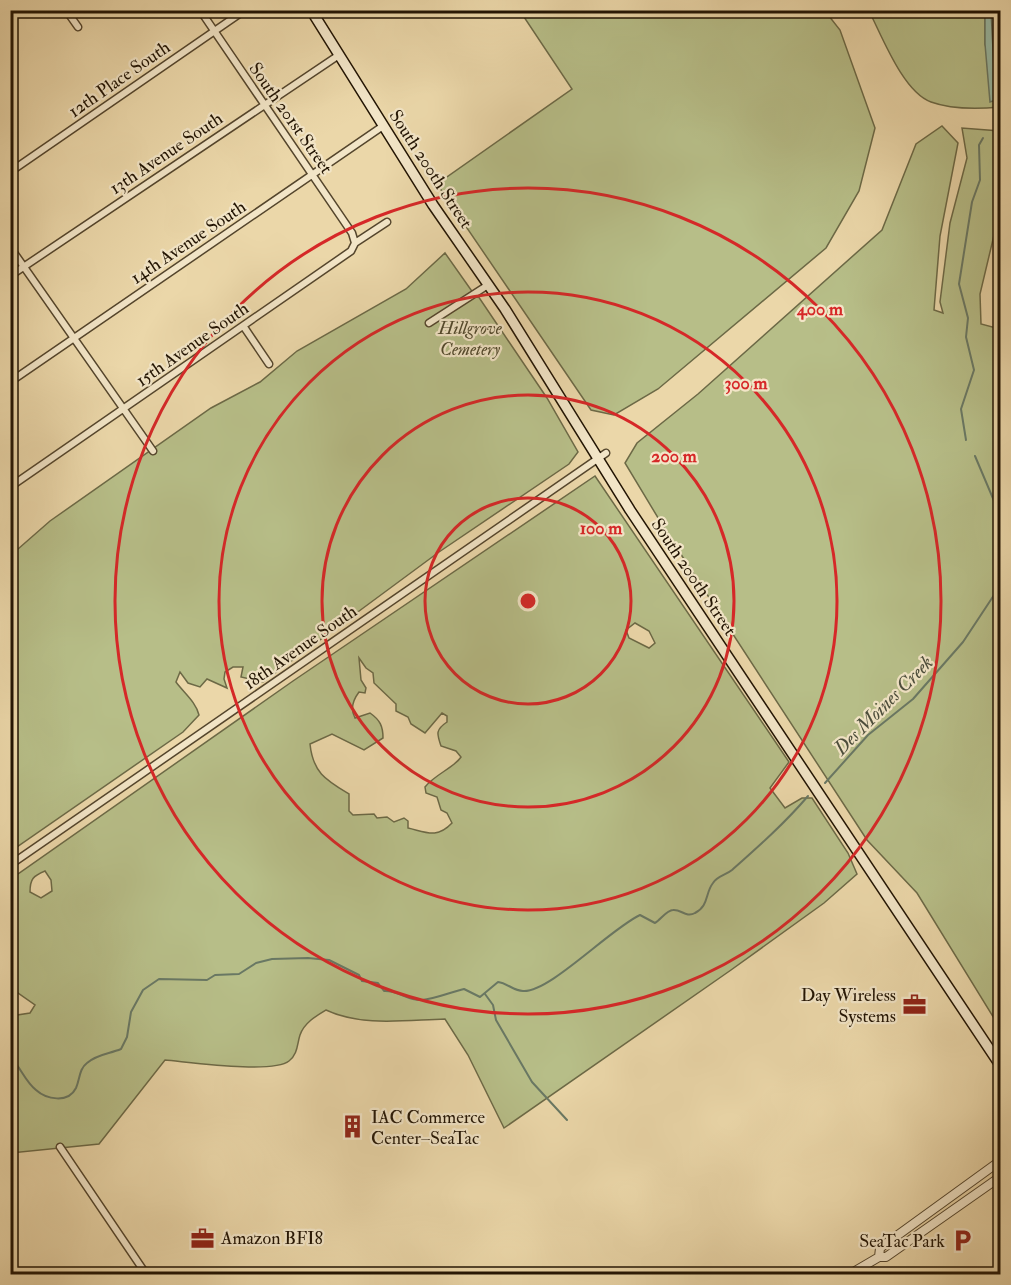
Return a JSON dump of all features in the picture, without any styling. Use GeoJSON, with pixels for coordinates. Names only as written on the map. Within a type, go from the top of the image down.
{"type":"FeatureCollection","features":[{"type":"Feature","properties":{"kind":"main road","name":"South 200th Street"},"geometry":{"type":"LineString","coordinates":[[311,10],[383,126],[535,355],[598,461],[1000,1065]]}},
{"type":"Feature","properties":{"kind":"street"},"geometry":{"type":"LineString","coordinates":[[66,10],[78,27]]}},
{"type":"Feature","properties":{"kind":"street","name":"South 201st Street"},"geometry":{"type":"LineString","coordinates":[[200,10],[352,233],[355,243]]}},
{"type":"Feature","properties":{"kind":"street","name":"12th Place South"},"geometry":{"type":"LineString","coordinates":[[10,172],[245,10]]}},
{"type":"Feature","properties":{"kind":"street","name":"13th Avenue South"},"geometry":{"type":"LineString","coordinates":[[10,276],[339,56]]}},
{"type":"Feature","properties":{"kind":"street","name":"14th Avenue South"},"geometry":{"type":"LineString","coordinates":[[10,382],[383,126]]}},
{"type":"Feature","properties":{"kind":"street","name":"15th Avenue South"},"geometry":{"type":"LineString","coordinates":[[10,487],[244,327],[351,251],[355,243],[387,222]]}},
{"type":"Feature","properties":{"kind":"street"},"geometry":{"type":"LineString","coordinates":[[10,247],[153,451]]}},
{"type":"Feature","properties":{"kind":"street"},"geometry":{"type":"LineString","coordinates":[[429,323],[488,285]]}},
{"type":"Feature","properties":{"kind":"street"},"geometry":{"type":"LineString","coordinates":[[244,327],[269,364]]}},
{"type":"Feature","properties":{"kind":"street","name":"18th Avenue South"},"geometry":{"type":"LineString","coordinates":[[10,865],[598,461],[606,453]]}},
{"type":"Feature","properties":{"kind":"street"},"geometry":{"type":"LineString","coordinates":[[60,1147],[146,1275]]}},
{"type":"Feature","properties":{"kind":"street"},"geometry":{"type":"LineString","coordinates":[[879,1257],[880,1248],[1000,1161]]}},
{"type":"Feature","properties":{"kind":"street"},"geometry":{"type":"LineString","coordinates":[[850,1275],[879,1257],[886,1257],[1000,1177]]}},
{"type":"Feature","properties":{"kind":"green space"},"geometry":{"type":"Polygon","coordinates":[[[520,11],[825,11],[840,30],[875,128],[859,191],[826,248],[658,389],[614,415],[591,410],[437,184],[572,89],[520,11]]]}},
{"type":"Feature","properties":{"kind":"green space"},"geometry":{"type":"Polygon","coordinates":[[[869,11],[985,11],[985,44],[999,99],[1000,89],[1000,107],[957,108],[939,105],[921,96],[911,87],[894,62],[869,11]]]}},
{"type":"Feature","properties":{"kind":"green space"},"geometry":{"type":"Polygon","coordinates":[[[942,126],[958,143],[940,236],[934,310],[943,313],[940,302],[950,223],[967,158],[962,128],[1000,131],[1000,210],[980,294],[981,324],[1000,329],[1000,1028],[917,893],[867,840],[669,536],[625,463],[637,443],[698,394],[882,230],[916,144],[942,126]]]}},
{"type":"Feature","properties":{"kind":"green space","name":"Hillgrove Cemetery"},"geometry":{"type":"Polygon","coordinates":[[[445,253],[476,297],[478,296],[547,398],[578,452],[569,464],[439,552],[263,682],[241,677],[243,667],[233,667],[225,672],[224,679],[227,688],[207,679],[200,687],[188,683],[180,672],[176,682],[193,702],[199,715],[183,732],[11,851],[10,556],[50,521],[211,408],[260,382],[297,351],[406,289],[445,253]]]}},
{"type":"Feature","properties":{"kind":"green space"},"geometry":{"type":"Polygon","coordinates":[[[595,476],[789,762],[770,788],[785,808],[802,798],[812,798],[848,853],[857,874],[824,903],[731,970],[504,1128],[468,1055],[445,1019],[369,1021],[326,1010],[304,1027],[296,1052],[289,1061],[280,1065],[249,1067],[165,1060],[99,1144],[11,1153],[11,1016],[30,1013],[35,1005],[11,988],[11,879],[293,681],[595,476]],[[635,623],[626,630],[629,638],[649,648],[655,643],[649,631],[635,623]],[[359,658],[361,680],[366,688],[365,693],[359,692],[355,698],[352,708],[353,715],[355,718],[370,713],[379,721],[383,738],[364,750],[332,734],[310,744],[318,769],[327,780],[349,794],[349,811],[353,815],[374,814],[377,818],[387,817],[394,822],[404,818],[408,821],[408,828],[431,833],[447,828],[452,823],[447,813],[441,810],[437,797],[426,793],[425,787],[461,757],[456,751],[441,746],[438,732],[440,727],[447,722],[447,716],[442,713],[425,733],[411,724],[408,717],[396,711],[396,704],[374,683],[373,673],[359,658]],[[45,871],[35,876],[30,892],[41,898],[52,891],[51,880],[45,871]]]}},
{"type":"Feature","properties":{"kind":"water"},"geometry":{"type":"Polygon","coordinates":[[[985,11],[1000,11],[999,99],[990,102],[985,44],[985,11]]]}},
{"type":"Feature","properties":{"kind":"waterway","name":"Des Moines Creek"},"geometry":{"type":"LineString","coordinates":[[966,440],[961,409],[974,370],[966,337],[968,318],[959,284],[972,202],[980,180],[979,145],[983,138]]}},
{"type":"Feature","properties":{"kind":"waterway","name":"Des Moines Creek"},"geometry":{"type":"LineString","coordinates":[[975,456],[1000,515]]}},
{"type":"Feature","properties":{"kind":"waterway","name":"Des Moines Creek"},"geometry":{"type":"LineString","coordinates":[[825,783],[868,735],[913,699],[963,642],[1000,586]]}},
{"type":"Feature","properties":{"kind":"waterway","name":"Des Moines Creek"},"geometry":{"type":"LineString","coordinates":[[10,1057],[28,1082],[40,1093],[51,1098],[68,1096],[76,1088],[84,1065],[99,1056],[121,1049],[127,1037],[131,1012],[143,990],[159,979],[207,980],[215,975],[239,974],[256,963],[272,959],[329,960],[359,975],[362,981],[378,983],[384,991],[417,1000],[464,989],[480,997],[498,982],[520,991],[534,989],[564,972],[627,922],[640,915],[655,923],[671,910],[689,915],[695,913],[703,907],[715,881],[732,870],[752,852],[808,796]]}},
{"type":"Feature","properties":{"kind":"waterway","name":"Des Moines Creek"},"geometry":{"type":"LineString","coordinates":[[485,994],[493,1005],[496,1020],[532,1082],[567,1120]]}},
{"type":"Feature","properties":{"kind":"place","name":"Day Wireless Systems"},"geometry":{"type":"Point","coordinates":[914,1005]}},
{"type":"Feature","properties":{"kind":"place","name":"IAC Commerce Center–SeaTac"},"geometry":{"type":"Point","coordinates":[353,1127]}},
{"type":"Feature","properties":{"kind":"place","name":"Amazon BFI8"},"geometry":{"type":"Point","coordinates":[203,1238]}},
{"type":"Feature","properties":{"kind":"place","name":"SeaTac Park"},"geometry":{"type":"Point","coordinates":[963,1241]}}]}
